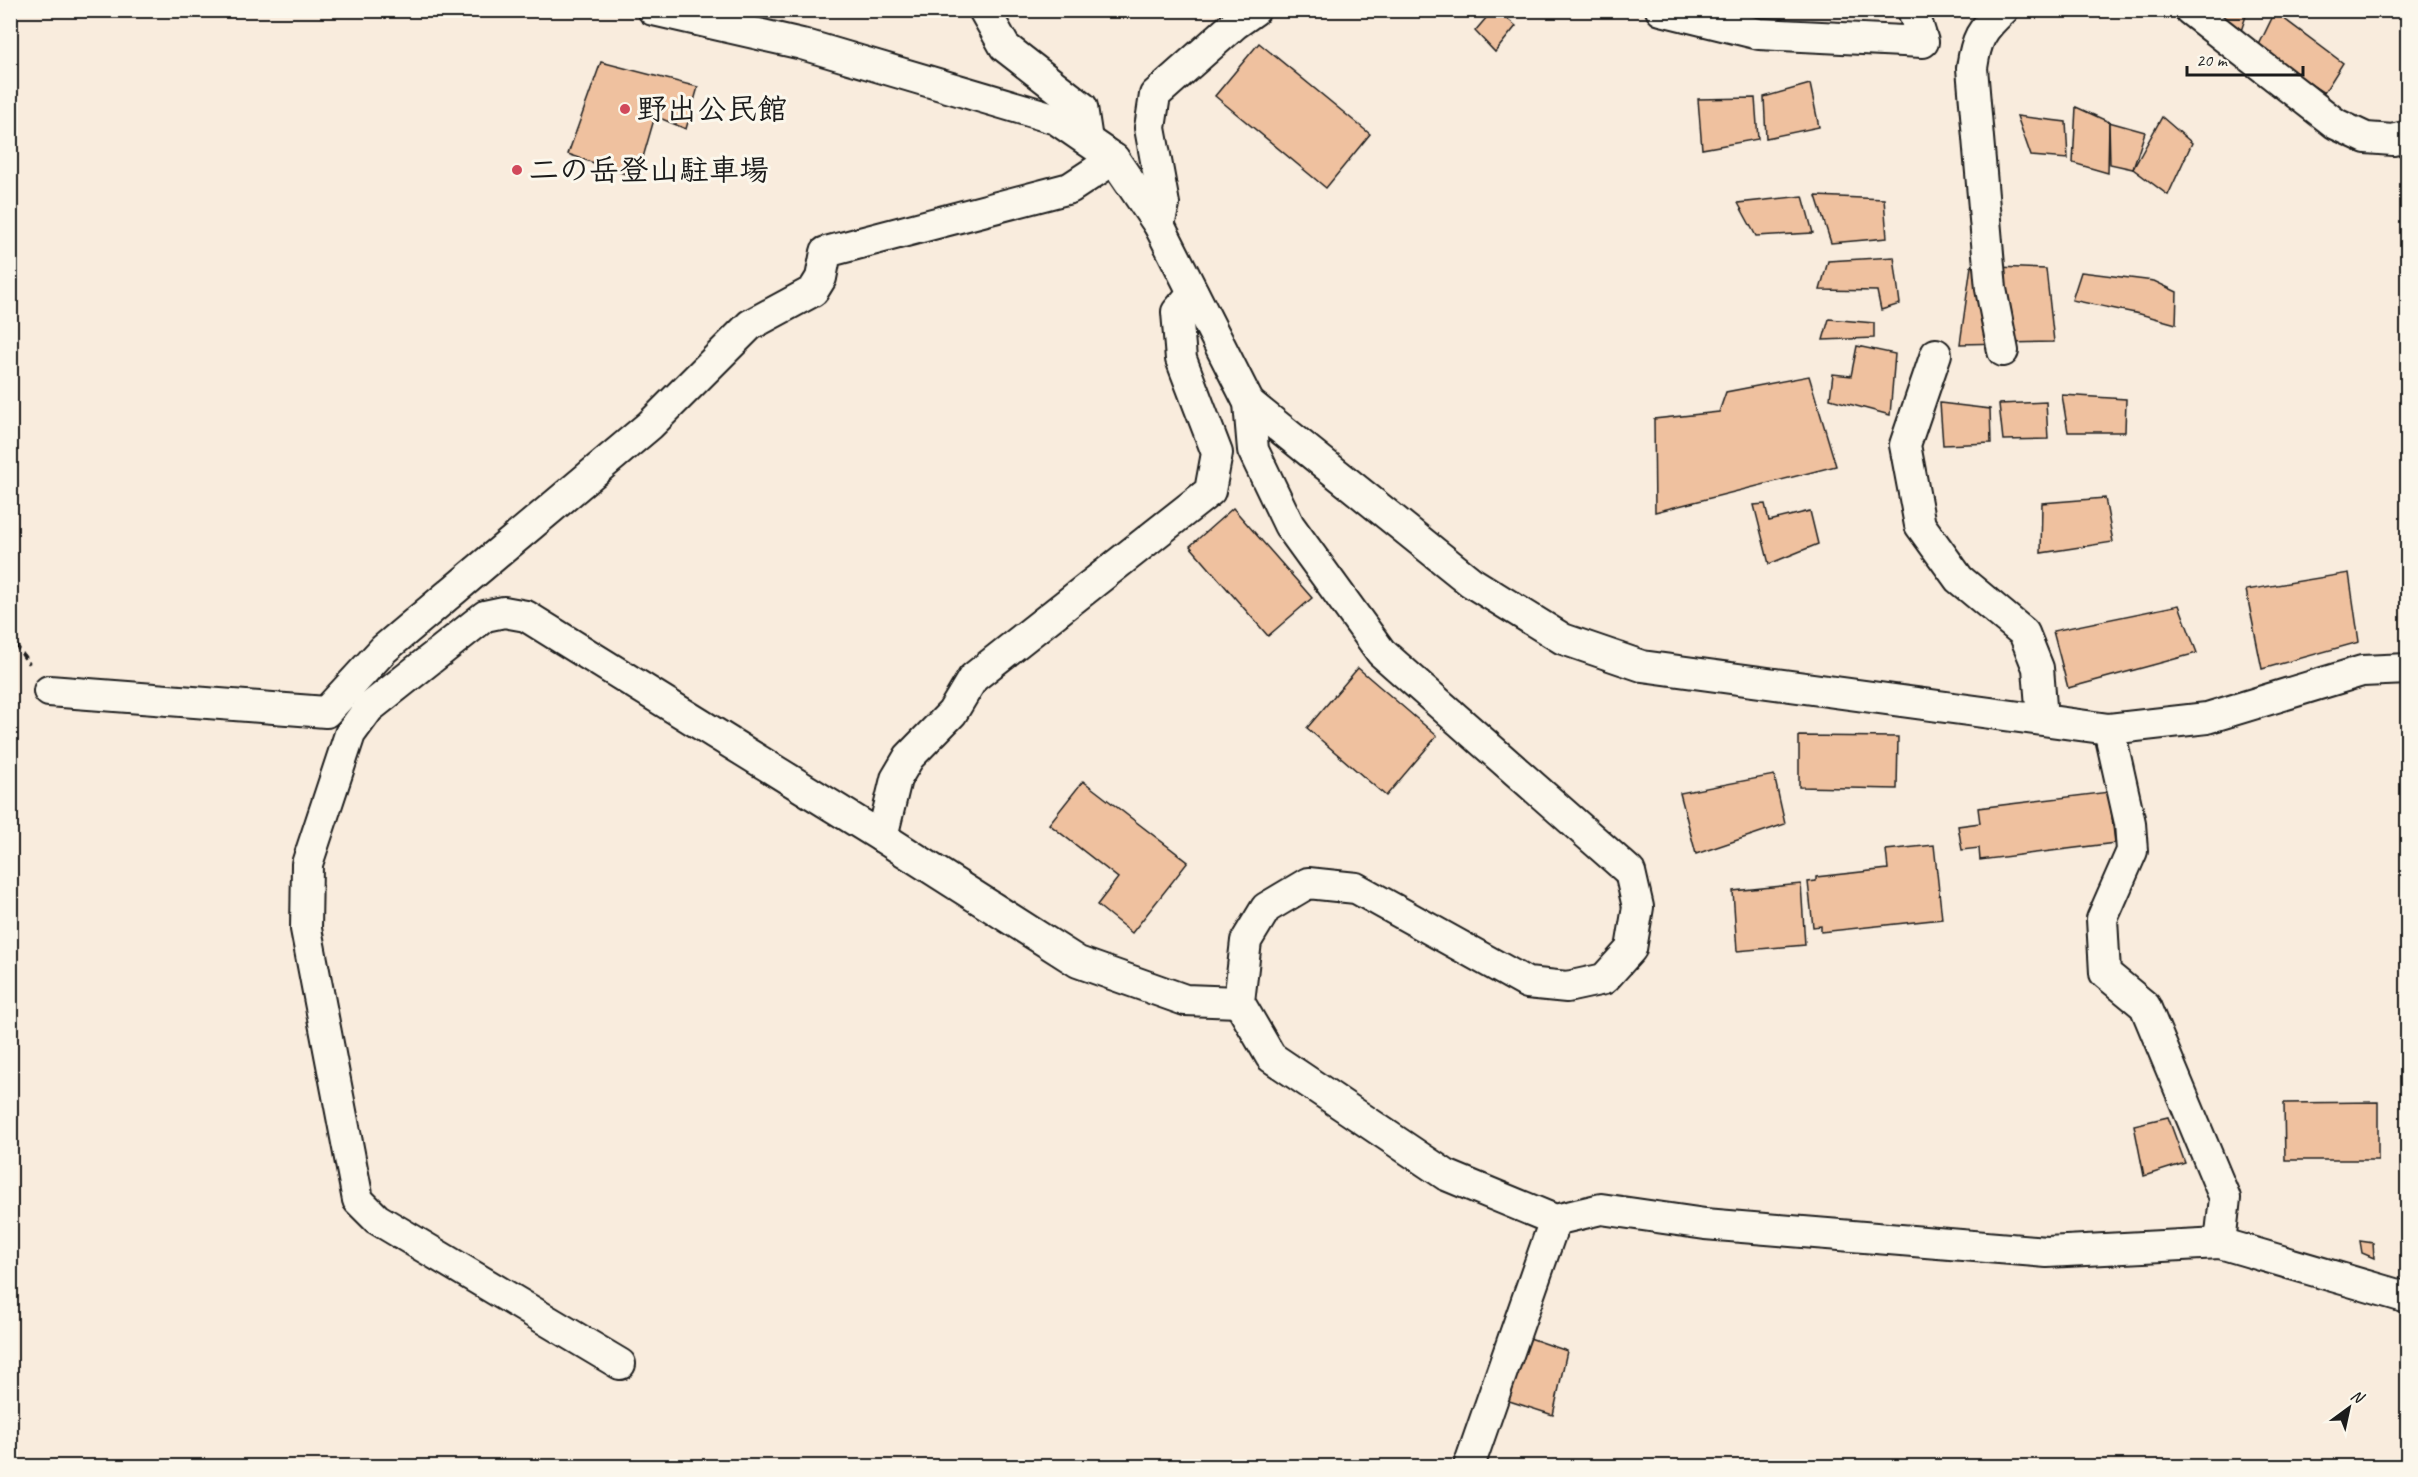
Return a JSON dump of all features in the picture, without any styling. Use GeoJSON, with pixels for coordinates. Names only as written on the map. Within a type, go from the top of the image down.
{"type":"FeatureCollection","features":[{"type":"Feature","properties":{"kind":"street"},"geometry":{"type":"LineString","coordinates":[[652,10],[802,44],[1056,119],[1114,159],[1159,225],[1249,403],[1253,450],[1289,525],[1381,652],[1630,872],[1638,907],[1630,949],[1604,979],[1567,987],[1527,983],[1356,888],[1308,883],[1266,908],[1246,941],[1239,1002],[1271,1057],[1446,1175],[1555,1220],[1601,1209],[1705,1224],[2047,1252],[2220,1242],[2408,1298]]}},
{"type":"Feature","properties":{"kind":"street"},"geometry":{"type":"LineString","coordinates":[[984,10],[1005,47],[1082,107],[1087,140]]}},
{"type":"Feature","properties":{"kind":"street"},"geometry":{"type":"LineString","coordinates":[[1159,225],[1164,204],[1150,128],[1155,95],[1235,24],[1255,10]]}},
{"type":"Feature","properties":{"kind":"street"},"geometry":{"type":"LineString","coordinates":[[1660,10],[1759,34],[1923,42],[1913,10]]}},
{"type":"Feature","properties":{"kind":"street"},"geometry":{"type":"LineString","coordinates":[[2003,10],[1984,27],[1975,45],[1972,68],[1991,289],[2003,351]]}},
{"type":"Feature","properties":{"kind":"street"},"geometry":{"type":"LineString","coordinates":[[2190,10],[2336,124],[2366,138],[2393,140],[2408,136]]}},
{"type":"Feature","properties":{"kind":"street"},"geometry":{"type":"LineString","coordinates":[[50,691],[326,712],[384,649],[650,425],[750,325],[813,291],[820,278],[826,252],[1070,188],[1114,159]]}},
{"type":"Feature","properties":{"kind":"street"},"geometry":{"type":"LineString","coordinates":[[882,837],[896,779],[909,757],[952,713],[973,678],[1210,491],[1217,453],[1181,359],[1177,312],[1193,293]]}},
{"type":"Feature","properties":{"kind":"street"},"geometry":{"type":"LineString","coordinates":[[1935,354],[1905,445],[1920,525],[1959,579],[2024,633],[2038,668],[2042,718]]}},
{"type":"Feature","properties":{"kind":"street"},"geometry":{"type":"LineString","coordinates":[[1249,403],[1470,582],[1563,639],[1642,666],[2042,718],[2109,729],[2207,718],[2362,671],[2408,669]]}},
{"type":"Feature","properties":{"kind":"street"},"geometry":{"type":"LineString","coordinates":[[620,1364],[377,1220],[358,1200],[306,929],[307,864],[350,734],[369,708],[484,616],[504,612],[526,616],[882,837],[1078,962],[1185,1000],[1239,1002]]}},
{"type":"Feature","properties":{"kind":"street"},"geometry":{"type":"LineString","coordinates":[[2109,729],[2130,823],[2132,851],[2102,919],[2105,973],[2145,1005],[2225,1198],[2220,1242]]}},
{"type":"Feature","properties":{"kind":"street"},"geometry":{"type":"LineString","coordinates":[[1469,1467],[1555,1220]]}},
{"type":"Feature","properties":{"kind":"building"},"geometry":{"type":"Polygon","coordinates":[[[1493,10],[1497,10],[1516,26],[1495,52],[1475,31],[1493,10]]]}},
{"type":"Feature","properties":{"kind":"building"},"geometry":{"type":"Polygon","coordinates":[[[2199,10],[2248,10],[2240,34],[2199,10]]]}},
{"type":"Feature","properties":{"kind":"building"},"geometry":{"type":"Polygon","coordinates":[[[2275,12],[2343,63],[2324,93],[2257,49],[2275,12]]]}},
{"type":"Feature","properties":{"kind":"building"},"geometry":{"type":"Polygon","coordinates":[[[1259,43],[1370,134],[1326,188],[1215,96],[1259,43]]]}},
{"type":"Feature","properties":{"kind":"building","name":"野出公民館"},"geometry":{"type":"Polygon","coordinates":[[[601,62],[698,87],[686,129],[655,116],[637,178],[568,154],[601,62]]]}},
{"type":"Feature","properties":{"kind":"building"},"geometry":{"type":"Polygon","coordinates":[[[1810,84],[1819,127],[1766,138],[1764,97],[1810,84]]]}},
{"type":"Feature","properties":{"kind":"building"},"geometry":{"type":"Polygon","coordinates":[[[1755,98],[1758,139],[1702,149],[1698,99],[1755,98]]]}},
{"type":"Feature","properties":{"kind":"building"},"geometry":{"type":"Polygon","coordinates":[[[2076,107],[2109,122],[2108,173],[2073,163],[2076,107]]]}},
{"type":"Feature","properties":{"kind":"building"},"geometry":{"type":"Polygon","coordinates":[[[2017,116],[2066,122],[2068,159],[2031,156],[2017,116]]]}},
{"type":"Feature","properties":{"kind":"building"},"geometry":{"type":"Polygon","coordinates":[[[2162,117],[2192,143],[2168,195],[2133,169],[2162,117]]]}},
{"type":"Feature","properties":{"kind":"building"},"geometry":{"type":"Polygon","coordinates":[[[2109,122],[2145,132],[2133,169],[2110,164],[2109,122]]]}},
{"type":"Feature","properties":{"kind":"building"},"geometry":{"type":"Polygon","coordinates":[[[1803,196],[1813,233],[1756,236],[1738,203],[1803,196]]]}},
{"type":"Feature","properties":{"kind":"building"},"geometry":{"type":"Polygon","coordinates":[[[1816,196],[1884,199],[1887,238],[1831,243],[1816,196]]]}},
{"type":"Feature","properties":{"kind":"building"},"geometry":{"type":"Polygon","coordinates":[[[1894,257],[1900,304],[1881,310],[1877,291],[1820,290],[1828,261],[1894,257]]]}},
{"type":"Feature","properties":{"kind":"building"},"geometry":{"type":"Polygon","coordinates":[[[1971,266],[2046,269],[2054,342],[1960,344],[1971,266]]]}},
{"type":"Feature","properties":{"kind":"building"},"geometry":{"type":"Polygon","coordinates":[[[2081,272],[2154,281],[2177,292],[2176,324],[2072,300],[2081,272]]]}},
{"type":"Feature","properties":{"kind":"building"},"geometry":{"type":"Polygon","coordinates":[[[1829,319],[1874,323],[1874,338],[1823,340],[1829,319]]]}},
{"type":"Feature","properties":{"kind":"building"},"geometry":{"type":"Polygon","coordinates":[[[1857,346],[1895,354],[1890,415],[1830,399],[1833,374],[1851,376],[1857,346]]]}},
{"type":"Feature","properties":{"kind":"building"},"geometry":{"type":"Polygon","coordinates":[[[1809,376],[1836,466],[1655,512],[1654,419],[1719,412],[1726,392],[1809,376]]]}},
{"type":"Feature","properties":{"kind":"building"},"geometry":{"type":"Polygon","coordinates":[[[2062,395],[2126,399],[2125,432],[2068,432],[2062,395]]]}},
{"type":"Feature","properties":{"kind":"building"},"geometry":{"type":"Polygon","coordinates":[[[2046,402],[2048,439],[2003,440],[1999,404],[2046,402]]]}},
{"type":"Feature","properties":{"kind":"building"},"geometry":{"type":"Polygon","coordinates":[[[1940,403],[1990,409],[1991,443],[1943,445],[1940,403]]]}},
{"type":"Feature","properties":{"kind":"building"},"geometry":{"type":"Polygon","coordinates":[[[2105,498],[2113,542],[2041,553],[2042,503],[2105,498]]]}},
{"type":"Feature","properties":{"kind":"building"},"geometry":{"type":"Polygon","coordinates":[[[1765,504],[1769,521],[1810,511],[1818,544],[1769,564],[1754,505],[1765,504]]]}},
{"type":"Feature","properties":{"kind":"building"},"geometry":{"type":"Polygon","coordinates":[[[1233,508],[1312,598],[1268,636],[1190,546],[1233,508]]]}},
{"type":"Feature","properties":{"kind":"building"},"geometry":{"type":"Polygon","coordinates":[[[2349,573],[2359,642],[2262,669],[2246,590],[2349,573]]]}},
{"type":"Feature","properties":{"kind":"building"},"geometry":{"type":"Polygon","coordinates":[[[2179,605],[2197,653],[2068,688],[2053,631],[2179,605]]]}},
{"type":"Feature","properties":{"kind":"building"},"geometry":{"type":"Polygon","coordinates":[[[1358,668],[1437,736],[1386,796],[1307,728],[1358,668]]]}},
{"type":"Feature","properties":{"kind":"building"},"geometry":{"type":"Polygon","coordinates":[[[1799,736],[1898,737],[1897,789],[1799,787],[1799,736]]]}},
{"type":"Feature","properties":{"kind":"building"},"geometry":{"type":"Polygon","coordinates":[[[1774,775],[1785,824],[1696,854],[1680,793],[1774,775]]]}},
{"type":"Feature","properties":{"kind":"building"},"geometry":{"type":"Polygon","coordinates":[[[1083,781],[1188,862],[1132,933],[1097,905],[1118,878],[1049,824],[1083,781]]]}},
{"type":"Feature","properties":{"kind":"building"},"geometry":{"type":"Polygon","coordinates":[[[2109,792],[2115,843],[1980,860],[1979,848],[1962,850],[1958,826],[1980,823],[1978,808],[2109,792]]]}},
{"type":"Feature","properties":{"kind":"building"},"geometry":{"type":"Polygon","coordinates":[[[1934,845],[1942,919],[1821,932],[1821,926],[1813,927],[1808,882],[1816,881],[1816,877],[1888,869],[1886,850],[1934,845]]]}},
{"type":"Feature","properties":{"kind":"building"},"geometry":{"type":"Polygon","coordinates":[[[1801,884],[1805,945],[1737,951],[1733,891],[1801,884]]]}},
{"type":"Feature","properties":{"kind":"building"},"geometry":{"type":"Polygon","coordinates":[[[2378,1102],[2378,1160],[2285,1160],[2284,1103],[2378,1102]]]}},
{"type":"Feature","properties":{"kind":"building"},"geometry":{"type":"Polygon","coordinates":[[[2168,1117],[2185,1163],[2144,1176],[2134,1125],[2168,1117]]]}},
{"type":"Feature","properties":{"kind":"building"},"geometry":{"type":"Polygon","coordinates":[[[2360,1241],[2373,1243],[2374,1258],[2362,1253],[2360,1241]]]}},
{"type":"Feature","properties":{"kind":"building"},"geometry":{"type":"Polygon","coordinates":[[[1524,1336],[1567,1351],[1553,1415],[1503,1399],[1524,1336]]]}},
{"type":"Feature","properties":{"kind":"place","name":"野出公民館"},"geometry":{"type":"Point","coordinates":[625,109]}},
{"type":"Feature","properties":{"kind":"place","name":"二の岳登山駐車場"},"geometry":{"type":"Point","coordinates":[517,170]}}]}
